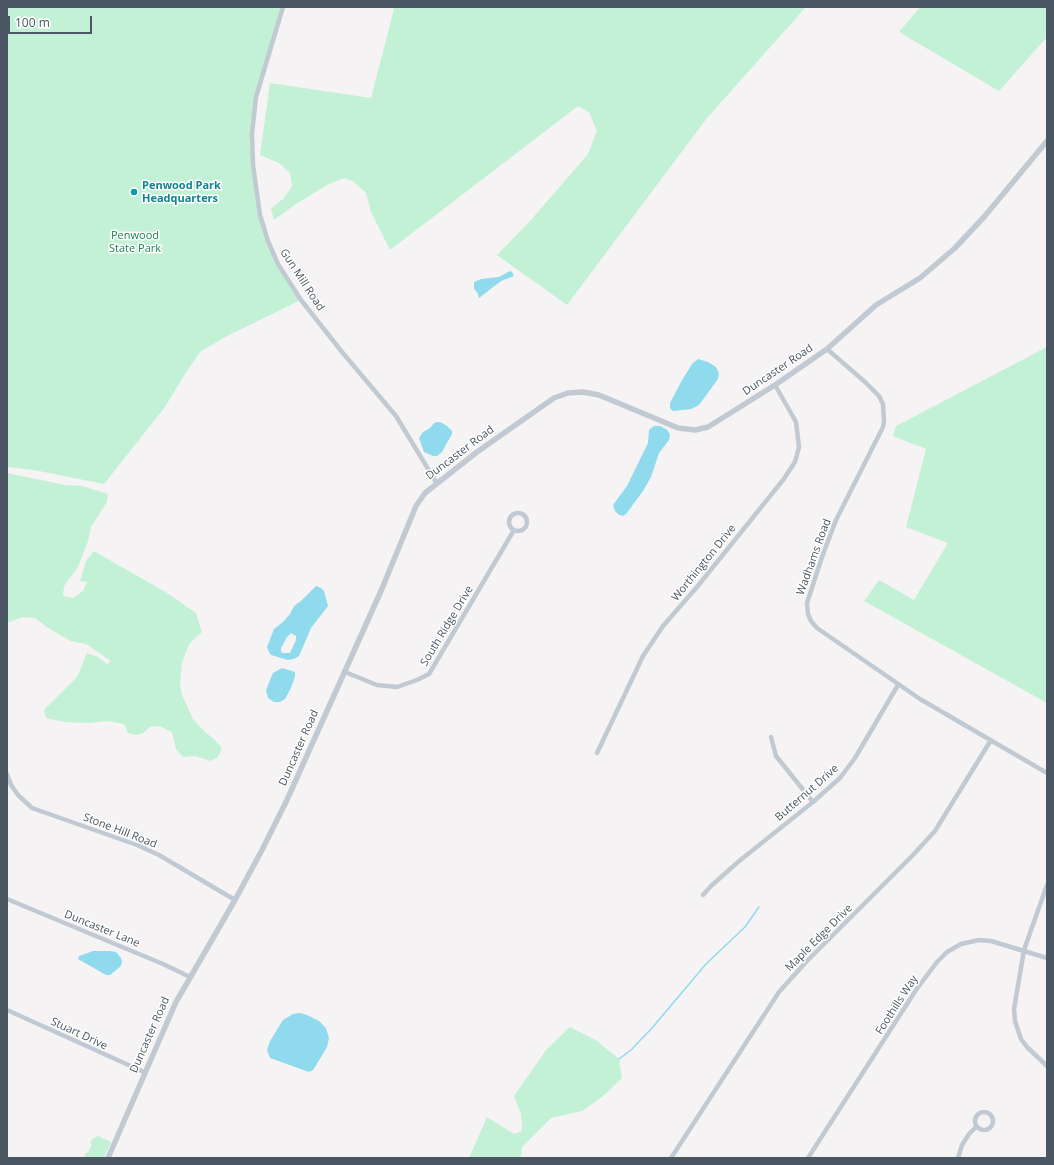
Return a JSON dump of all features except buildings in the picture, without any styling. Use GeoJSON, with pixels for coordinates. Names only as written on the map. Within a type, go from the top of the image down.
{"type":"FeatureCollection","features":[{"type":"Feature","properties":{"kind":"street","name":"Gun Mill Road"},"geometry":{"type":"LineString","coordinates":[[283,7],[256,96],[252,134],[253,165],[260,216],[268,241],[278,264],[301,300],[342,352],[396,416],[436,482]]}},
{"type":"Feature","properties":{"kind":"street","name":"Duncaster Road"},"geometry":{"type":"LineString","coordinates":[[108,1158],[144,1072],[176,1002],[235,900],[286,802],[381,591],[416,506],[424,493],[436,482],[477,452],[554,398],[568,393],[583,392],[599,395],[678,428],[696,430],[708,427],[775,385],[827,349],[876,305],[920,278],[955,248],[984,217],[1047,141]]}},
{"type":"Feature","properties":{"kind":"street","name":"Wadhams Road"},"geometry":{"type":"LineString","coordinates":[[827,349],[879,396],[883,404],[884,422],[883,427],[836,520],[807,603],[808,614],[817,628],[898,685],[949,717],[1047,772]]}},
{"type":"Feature","properties":{"kind":"street","name":"Worthington Drive"},"geometry":{"type":"LineString","coordinates":[[596,753],[643,656],[663,626],[697,587],[783,480],[795,462],[799,447],[796,422],[775,385]]}},
{"type":"Feature","properties":{"kind":"street","name":"South Ridge Drive"},"geometry":{"type":"LineString","coordinates":[[522,513],[526,517],[527,525],[522,531],[514,530],[510,526],[510,518],[513,514],[522,513]]}},
{"type":"Feature","properties":{"kind":"street","name":"South Ridge Drive"},"geometry":{"type":"LineString","coordinates":[[345,672],[376,685],[397,686],[417,680],[429,674],[514,530]]}},
{"type":"Feature","properties":{"kind":"street","name":"Butternut Drive"},"geometry":{"type":"LineString","coordinates":[[704,895],[711,886],[738,862],[813,802],[840,778],[846,771],[898,685]]}},
{"type":"Feature","properties":{"kind":"street"},"geometry":{"type":"LineString","coordinates":[[771,737],[776,756],[813,802]]}},
{"type":"Feature","properties":{"kind":"street","name":"Maple Edge Drive"},"geometry":{"type":"LineString","coordinates":[[671,1158],[779,992],[806,962],[935,831],[991,740]]}},
{"type":"Feature","properties":{"kind":"street","name":"Stone Hill Road"},"geometry":{"type":"LineString","coordinates":[[7,774],[11,785],[18,795],[32,808],[137,845],[159,855],[235,900]]}},
{"type":"Feature","properties":{"kind":"street"},"geometry":{"type":"LineString","coordinates":[[1047,885],[1024,950],[1014,1009],[1017,1031],[1021,1039],[1047,1066]]}},
{"type":"Feature","properties":{"kind":"street","name":"Duncaster Lane"},"geometry":{"type":"LineString","coordinates":[[7,899],[163,964],[190,977]]}},
{"type":"Feature","properties":{"kind":"street","name":"Foothills Way"},"geometry":{"type":"LineString","coordinates":[[808,1158],[916,990],[937,962],[961,944],[979,940],[998,942],[1047,958]]}},
{"type":"Feature","properties":{"kind":"street","name":"Stuart Drive"},"geometry":{"type":"LineString","coordinates":[[7,1010],[144,1072]]}},
{"type":"Feature","properties":{"kind":"street"},"geometry":{"type":"LineString","coordinates":[[984,1111],[992,1116],[993,1122],[991,1128],[985,1130],[976,1127],[974,1121],[976,1115],[984,1111]]}},
{"type":"Feature","properties":{"kind":"street"},"geometry":{"type":"LineString","coordinates":[[958,1158],[962,1146],[969,1134],[976,1127]]}},
{"type":"Feature","properties":{"kind":"green space","name":"Penwood State Park"},"geometry":{"type":"Polygon","coordinates":[[[7,7],[283,7],[256,97],[252,134],[260,215],[278,264],[301,300],[227,336],[200,352],[165,407],[104,484],[34,470],[8,467],[7,469],[7,7]]]}},
{"type":"Feature","properties":{"kind":"green space"},"geometry":{"type":"Polygon","coordinates":[[[389,7],[806,7],[707,118],[567,305],[497,255],[531,220],[588,154],[597,131],[589,112],[578,106],[390,250],[371,212],[366,193],[353,181],[344,178],[327,185],[296,204],[274,220],[271,209],[284,198],[292,186],[290,173],[279,163],[260,155],[270,83],[371,98],[394,9],[389,7]]]}},
{"type":"Feature","properties":{"kind":"green space"},"geometry":{"type":"Polygon","coordinates":[[[920,7],[1047,7],[1047,37],[999,91],[899,32],[920,7]]]}},
{"type":"Feature","properties":{"kind":"green space"},"geometry":{"type":"Polygon","coordinates":[[[1047,347],[1047,703],[864,601],[879,580],[914,600],[948,543],[906,527],[926,449],[893,436],[896,426],[1047,347]]]}},
{"type":"Feature","properties":{"kind":"green space"},"geometry":{"type":"Polygon","coordinates":[[[7,473],[65,485],[82,486],[108,494],[107,502],[91,527],[88,541],[78,567],[64,586],[63,596],[73,598],[83,591],[87,582],[80,581],[86,561],[94,551],[167,593],[196,613],[202,632],[189,644],[182,663],[180,684],[182,695],[193,719],[222,748],[217,758],[211,761],[195,756],[183,757],[176,749],[172,732],[159,726],[150,727],[143,733],[137,735],[128,733],[124,724],[108,721],[89,723],[64,722],[46,718],[44,710],[77,677],[87,653],[98,657],[107,664],[111,661],[86,644],[71,641],[48,628],[35,618],[22,617],[7,623],[7,473]]]}},
{"type":"Feature","properties":{"kind":"green space"},"geometry":{"type":"Polygon","coordinates":[[[570,1027],[597,1041],[619,1059],[622,1078],[602,1097],[582,1111],[551,1118],[522,1147],[521,1158],[469,1158],[487,1117],[514,1134],[522,1131],[521,1114],[514,1096],[546,1050],[570,1027]]]}},
{"type":"Feature","properties":{"kind":"green space"},"geometry":{"type":"Polygon","coordinates":[[[98,1136],[111,1142],[104,1158],[84,1158],[86,1152],[88,1153],[92,1144],[90,1143],[92,1139],[98,1136]]]}},
{"type":"Feature","properties":{"kind":"water"},"geometry":{"type":"Polygon","coordinates":[[[510,271],[514,276],[501,281],[479,298],[474,289],[474,282],[481,279],[499,277],[510,271]]]}},
{"type":"Feature","properties":{"kind":"water"},"geometry":{"type":"Polygon","coordinates":[[[698,359],[708,362],[716,367],[719,373],[718,379],[699,405],[691,409],[673,411],[670,408],[670,403],[692,364],[698,359]]]}},
{"type":"Feature","properties":{"kind":"water"},"geometry":{"type":"Polygon","coordinates":[[[437,422],[447,426],[452,431],[452,434],[442,452],[437,456],[433,456],[424,452],[419,438],[423,432],[437,422]]]}},
{"type":"Feature","properties":{"kind":"water"},"geometry":{"type":"Polygon","coordinates":[[[654,426],[660,426],[666,429],[670,434],[669,440],[659,453],[651,477],[643,491],[626,514],[623,516],[619,515],[615,511],[613,505],[627,486],[648,443],[649,430],[654,426]]]}},
{"type":"Feature","properties":{"kind":"water"},"geometry":{"type":"Polygon","coordinates":[[[316,586],[324,591],[328,606],[311,628],[299,656],[288,660],[271,655],[267,647],[274,629],[283,622],[290,614],[294,606],[316,586]],[[291,633],[287,637],[281,648],[282,653],[290,653],[296,640],[296,636],[291,633]]]}},
{"type":"Feature","properties":{"kind":"water"},"geometry":{"type":"Polygon","coordinates":[[[282,668],[295,672],[295,676],[285,699],[280,702],[274,702],[268,698],[266,690],[273,673],[282,668]]]}},
{"type":"Feature","properties":{"kind":"water"},"geometry":{"type":"Polygon","coordinates":[[[93,951],[116,952],[121,958],[121,966],[110,975],[106,975],[78,959],[79,956],[93,951]]]}},
{"type":"Feature","properties":{"kind":"water"},"geometry":{"type":"Polygon","coordinates":[[[300,1013],[319,1021],[326,1028],[329,1038],[327,1047],[313,1070],[309,1072],[270,1058],[267,1050],[270,1041],[283,1020],[293,1014],[300,1013]]]}},
{"type":"Feature","properties":{"kind":"waterway"},"geometry":{"type":"LineString","coordinates":[[619,1059],[631,1050],[652,1028],[706,964],[745,927],[759,907]]}},
{"type":"Feature","properties":{"kind":"place","name":"Penwood Park Headquarters"},"geometry":{"type":"Point","coordinates":[134,192]}}]}
